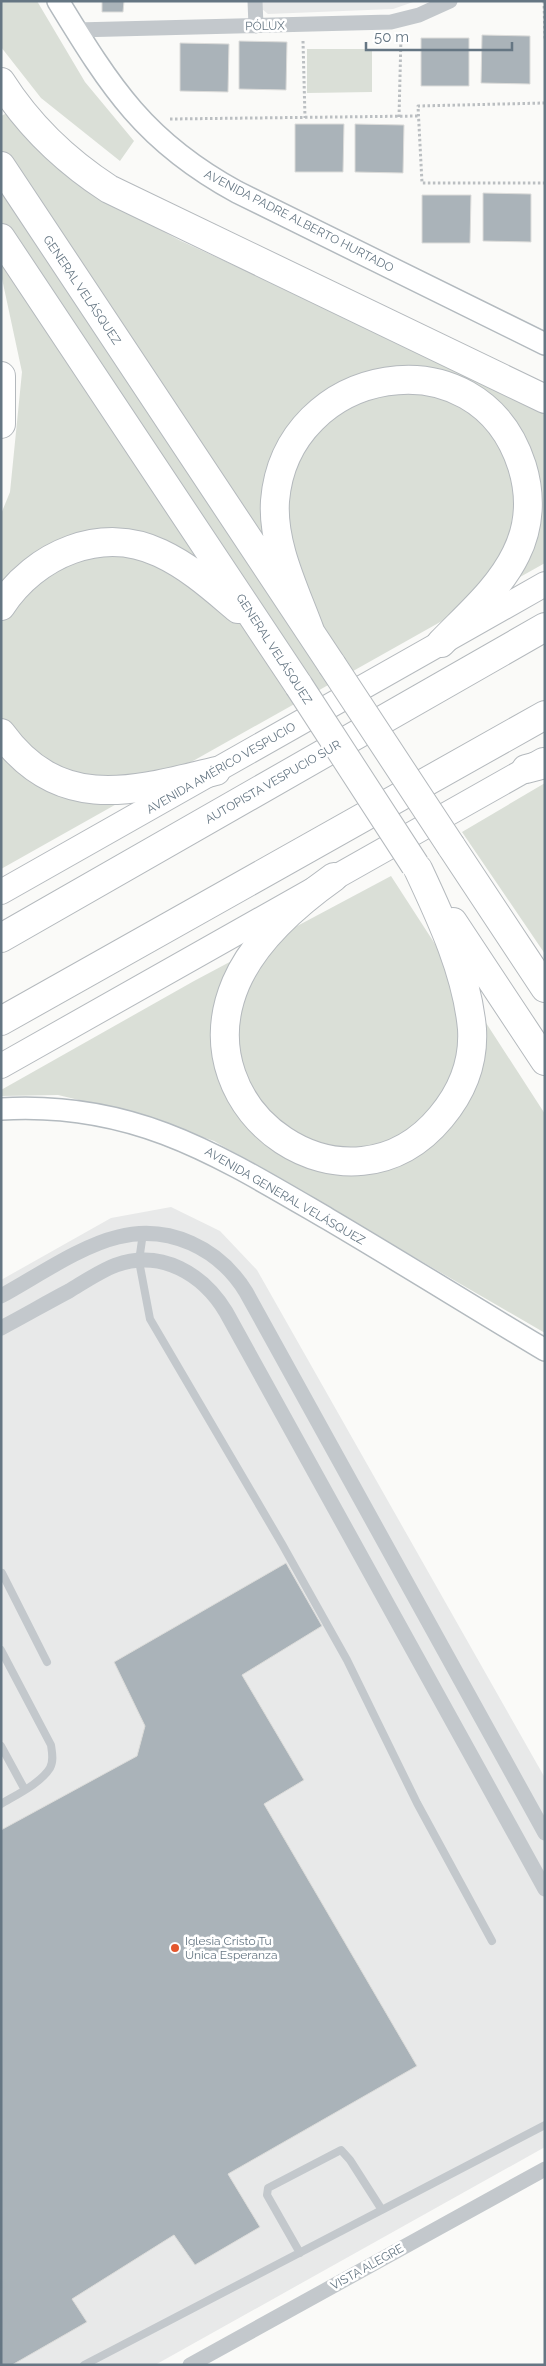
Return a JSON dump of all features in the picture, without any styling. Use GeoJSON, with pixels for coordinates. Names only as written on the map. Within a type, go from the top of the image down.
{"type":"FeatureCollection","features":[{"type":"Feature","properties":{"kind":"highway"},"geometry":{"type":"LineString","coordinates":[[1,82],[17,106],[54,147],[109,189],[545,399]]}},
{"type":"Feature","properties":{"kind":"highway","name":"GENERAL VELÁSQUEZ"},"geometry":{"type":"LineString","coordinates":[[1,166],[545,988]]}},
{"type":"Feature","properties":{"kind":"highway","name":"GENERAL VELÁSQUEZ"},"geometry":{"type":"LineString","coordinates":[[1,238],[264,632],[416,867],[545,1061]]}},
{"type":"Feature","properties":{"kind":"highway"},"geometry":{"type":"LineString","coordinates":[[1,376],[1,424]]}},
{"type":"Feature","properties":{"kind":"highway"},"geometry":{"type":"LineString","coordinates":[[310,631],[278,537],[275,501],[286,459],[298,436],[309,422],[335,400],[349,392],[380,381],[416,379],[449,386],[470,397],[488,411],[515,448],[525,475],[528,493],[526,526],[517,553],[483,600],[441,643]]}},
{"type":"Feature","properties":{"kind":"highway"},"geometry":{"type":"LineString","coordinates":[[1,606],[20,582],[32,571],[59,554],[90,544],[124,543],[142,546],[175,561],[208,584],[264,632]]}},
{"type":"Feature","properties":{"kind":"highway","name":"AUTOPISTA VESPUCIO SUR"},"geometry":{"type":"LineString","coordinates":[[1,938],[545,627]]}},
{"type":"Feature","properties":{"kind":"highway"},"geometry":{"type":"LineString","coordinates":[[1,1021],[545,714]]}},
{"type":"Feature","properties":{"kind":"highway"},"geometry":{"type":"LineString","coordinates":[[1,733],[21,757],[35,767],[50,776],[82,787],[130,790],[216,771]]}},
{"type":"Feature","properties":{"kind":"highway"},"geometry":{"type":"LineString","coordinates":[[334,877],[290,913],[270,934],[244,969],[234,990],[227,1014],[226,1050],[228,1065],[239,1094],[256,1119],[267,1129],[291,1146],[306,1152],[337,1160],[359,1161],[388,1154],[426,1133],[454,1099],[462,1086],[470,1058],[472,1028],[462,980],[443,927],[416,867]]}},
{"type":"Feature","properties":{"kind":"highway"},"geometry":{"type":"LineString","coordinates":[[493,910],[545,951]]}},
{"type":"Feature","properties":{"kind":"main road","name":"AVENIDA AMÉRICO VESPUCIO"},"geometry":{"type":"LineString","coordinates":[[1,892],[545,584]]}},
{"type":"Feature","properties":{"kind":"main road"},"geometry":{"type":"LineString","coordinates":[[1,1066],[334,877],[539,764]]}},
{"type":"Feature","properties":{"kind":"street","name":"AVENIDA PADRE ALBERTO HURTADO"},"geometry":{"type":"LineString","coordinates":[[58,1],[94,60],[130,110],[169,148],[190,164],[237,192],[545,344]]}},
{"type":"Feature","properties":{"kind":"street"},"geometry":{"type":"LineString","coordinates":[[255,1],[256,26]]}},
{"type":"Feature","properties":{"kind":"street","name":"PÓLUX"},"geometry":{"type":"LineString","coordinates":[[76,30],[303,25],[401,20],[450,1]]}},
{"type":"Feature","properties":{"kind":"street","name":"AVENIDA GENERAL VELÁSQUEZ"},"geometry":{"type":"LineString","coordinates":[[1,1109],[60,1109],[116,1118],[153,1129],[203,1149],[254,1175],[545,1350]]}},
{"type":"Feature","properties":{"kind":"street"},"geometry":{"type":"LineString","coordinates":[[1,1296],[89,1248],[116,1237],[143,1233],[174,1237],[200,1246],[221,1260],[239,1280],[545,1833]]}},
{"type":"Feature","properties":{"kind":"street"},"geometry":{"type":"LineString","coordinates":[[89,1248],[104,1271]]}},
{"type":"Feature","properties":{"kind":"street"},"geometry":{"type":"LineString","coordinates":[[1,1328],[104,1271],[127,1262],[165,1262],[178,1266],[198,1278],[218,1298],[545,1889]]}},
{"type":"Feature","properties":{"kind":"street","name":"VISTA ALEGRE"},"geometry":{"type":"LineString","coordinates":[[190,2365],[545,2169]]}},
{"type":"Feature","properties":{"kind":"lane"},"geometry":{"type":"LineString","coordinates":[[143,1233],[139,1261],[150,1319],[282,1544],[347,1660],[417,1803],[492,1941]]}},
{"type":"Feature","properties":{"kind":"lane"},"geometry":{"type":"LineString","coordinates":[[1,1573],[47,1662]]}},
{"type":"Feature","properties":{"kind":"lane"},"geometry":{"type":"LineString","coordinates":[[1,1650],[51,1745],[53,1757],[50,1768],[26,1790],[1,1804]]}},
{"type":"Feature","properties":{"kind":"lane"},"geometry":{"type":"LineString","coordinates":[[1,1746],[26,1790]]}},
{"type":"Feature","properties":{"kind":"lane"},"geometry":{"type":"LineString","coordinates":[[84,2365],[545,2125]]}},
{"type":"Feature","properties":{"kind":"lane"},"geometry":{"type":"LineString","coordinates":[[300,2253],[267,2195],[268,2188],[341,2150],[350,2160],[382,2210]]}},
{"type":"Feature","properties":{"kind":"path"},"geometry":{"type":"LineString","coordinates":[[544,1],[545,40]]}},
{"type":"Feature","properties":{"kind":"path"},"geometry":{"type":"LineString","coordinates":[[400,117],[401,20]]}},
{"type":"Feature","properties":{"kind":"path"},"geometry":{"type":"LineString","coordinates":[[303,25],[304,118]]}},
{"type":"Feature","properties":{"kind":"path"},"geometry":{"type":"LineString","coordinates":[[545,103],[418,106],[422,184],[545,183]]}},
{"type":"Feature","properties":{"kind":"path"},"geometry":{"type":"LineString","coordinates":[[169,119],[418,116]]}},
{"type":"Feature","properties":{"kind":"shaded area"},"geometry":{"type":"Polygon","coordinates":[[[1,1],[37,1],[85,82],[134,141],[120,161],[41,98],[1,47],[1,1]]]}},
{"type":"Feature","properties":{"kind":"shaded area"},"geometry":{"type":"Polygon","coordinates":[[[262,1],[416,1],[393,9],[268,14],[262,9],[262,1]]]}},
{"type":"Feature","properties":{"kind":"shaded area"},"geometry":{"type":"Polygon","coordinates":[[[307,49],[372,49],[372,92],[307,93],[307,49]]]}},
{"type":"Feature","properties":{"kind":"shaded area"},"geometry":{"type":"Polygon","coordinates":[[[7,113],[94,194],[179,240],[545,409],[545,563],[1,869],[1,514],[10,492],[22,372],[1,274],[1,116],[7,113]]]}},
{"type":"Feature","properties":{"kind":"shaded area"},"geometry":{"type":"Polygon","coordinates":[[[545,783],[545,954],[462,832],[545,783]]]}},
{"type":"Feature","properties":{"kind":"shaded area"},"geometry":{"type":"Polygon","coordinates":[[[391,876],[545,1114],[545,1333],[214,1141],[129,1112],[58,1095],[1,1096],[1,1090],[194,981],[391,876]]]}},
{"type":"Feature","properties":{"kind":"shaded area"},"geometry":{"type":"Polygon","coordinates":[[[171,1207],[220,1231],[257,1270],[545,1778],[545,2147],[155,2365],[1,2365],[1,1280],[111,1218],[171,1207]]]}},
{"type":"Feature","properties":{"kind":"building"},"geometry":{"type":"Polygon","coordinates":[[[102,1],[124,1],[123,12],[102,12],[102,1]]]}},
{"type":"Feature","properties":{"kind":"building"},"geometry":{"type":"Polygon","coordinates":[[[482,35],[530,36],[530,84],[481,83],[482,35]]]}},
{"type":"Feature","properties":{"kind":"building"},"geometry":{"type":"Polygon","coordinates":[[[421,38],[469,38],[469,86],[421,86],[421,38]]]}},
{"type":"Feature","properties":{"kind":"building"},"geometry":{"type":"Polygon","coordinates":[[[239,41],[287,42],[286,90],[239,89],[239,41]]]}},
{"type":"Feature","properties":{"kind":"building"},"geometry":{"type":"Polygon","coordinates":[[[180,43],[229,44],[228,92],[180,91],[180,43]]]}},
{"type":"Feature","properties":{"kind":"building"},"geometry":{"type":"Polygon","coordinates":[[[295,124],[344,124],[343,172],[295,172],[295,124]]]}},
{"type":"Feature","properties":{"kind":"building"},"geometry":{"type":"Polygon","coordinates":[[[355,124],[404,125],[403,173],[355,172],[355,124]]]}},
{"type":"Feature","properties":{"kind":"building"},"geometry":{"type":"Polygon","coordinates":[[[483,193],[531,194],[531,242],[483,241],[483,193]]]}},
{"type":"Feature","properties":{"kind":"building"},"geometry":{"type":"Polygon","coordinates":[[[422,195],[471,195],[470,243],[422,243],[422,195]]]}},
{"type":"Feature","properties":{"kind":"building","name":"Iglesia Cristo Tu Única Esperanza"},"geometry":{"type":"Polygon","coordinates":[[[286,1563],[322,1626],[242,1675],[304,1780],[264,1804],[417,2066],[228,2174],[260,2227],[195,2265],[174,2235],[72,2299],[87,2322],[12,2365],[1,2365],[1,1830],[137,1756],[145,1726],[114,1662],[286,1563]]]}},
{"type":"Feature","properties":{"kind":"place","name":"Iglesia Cristo Tu Única Esperanza"},"geometry":{"type":"Point","coordinates":[175,1948]}}]}
